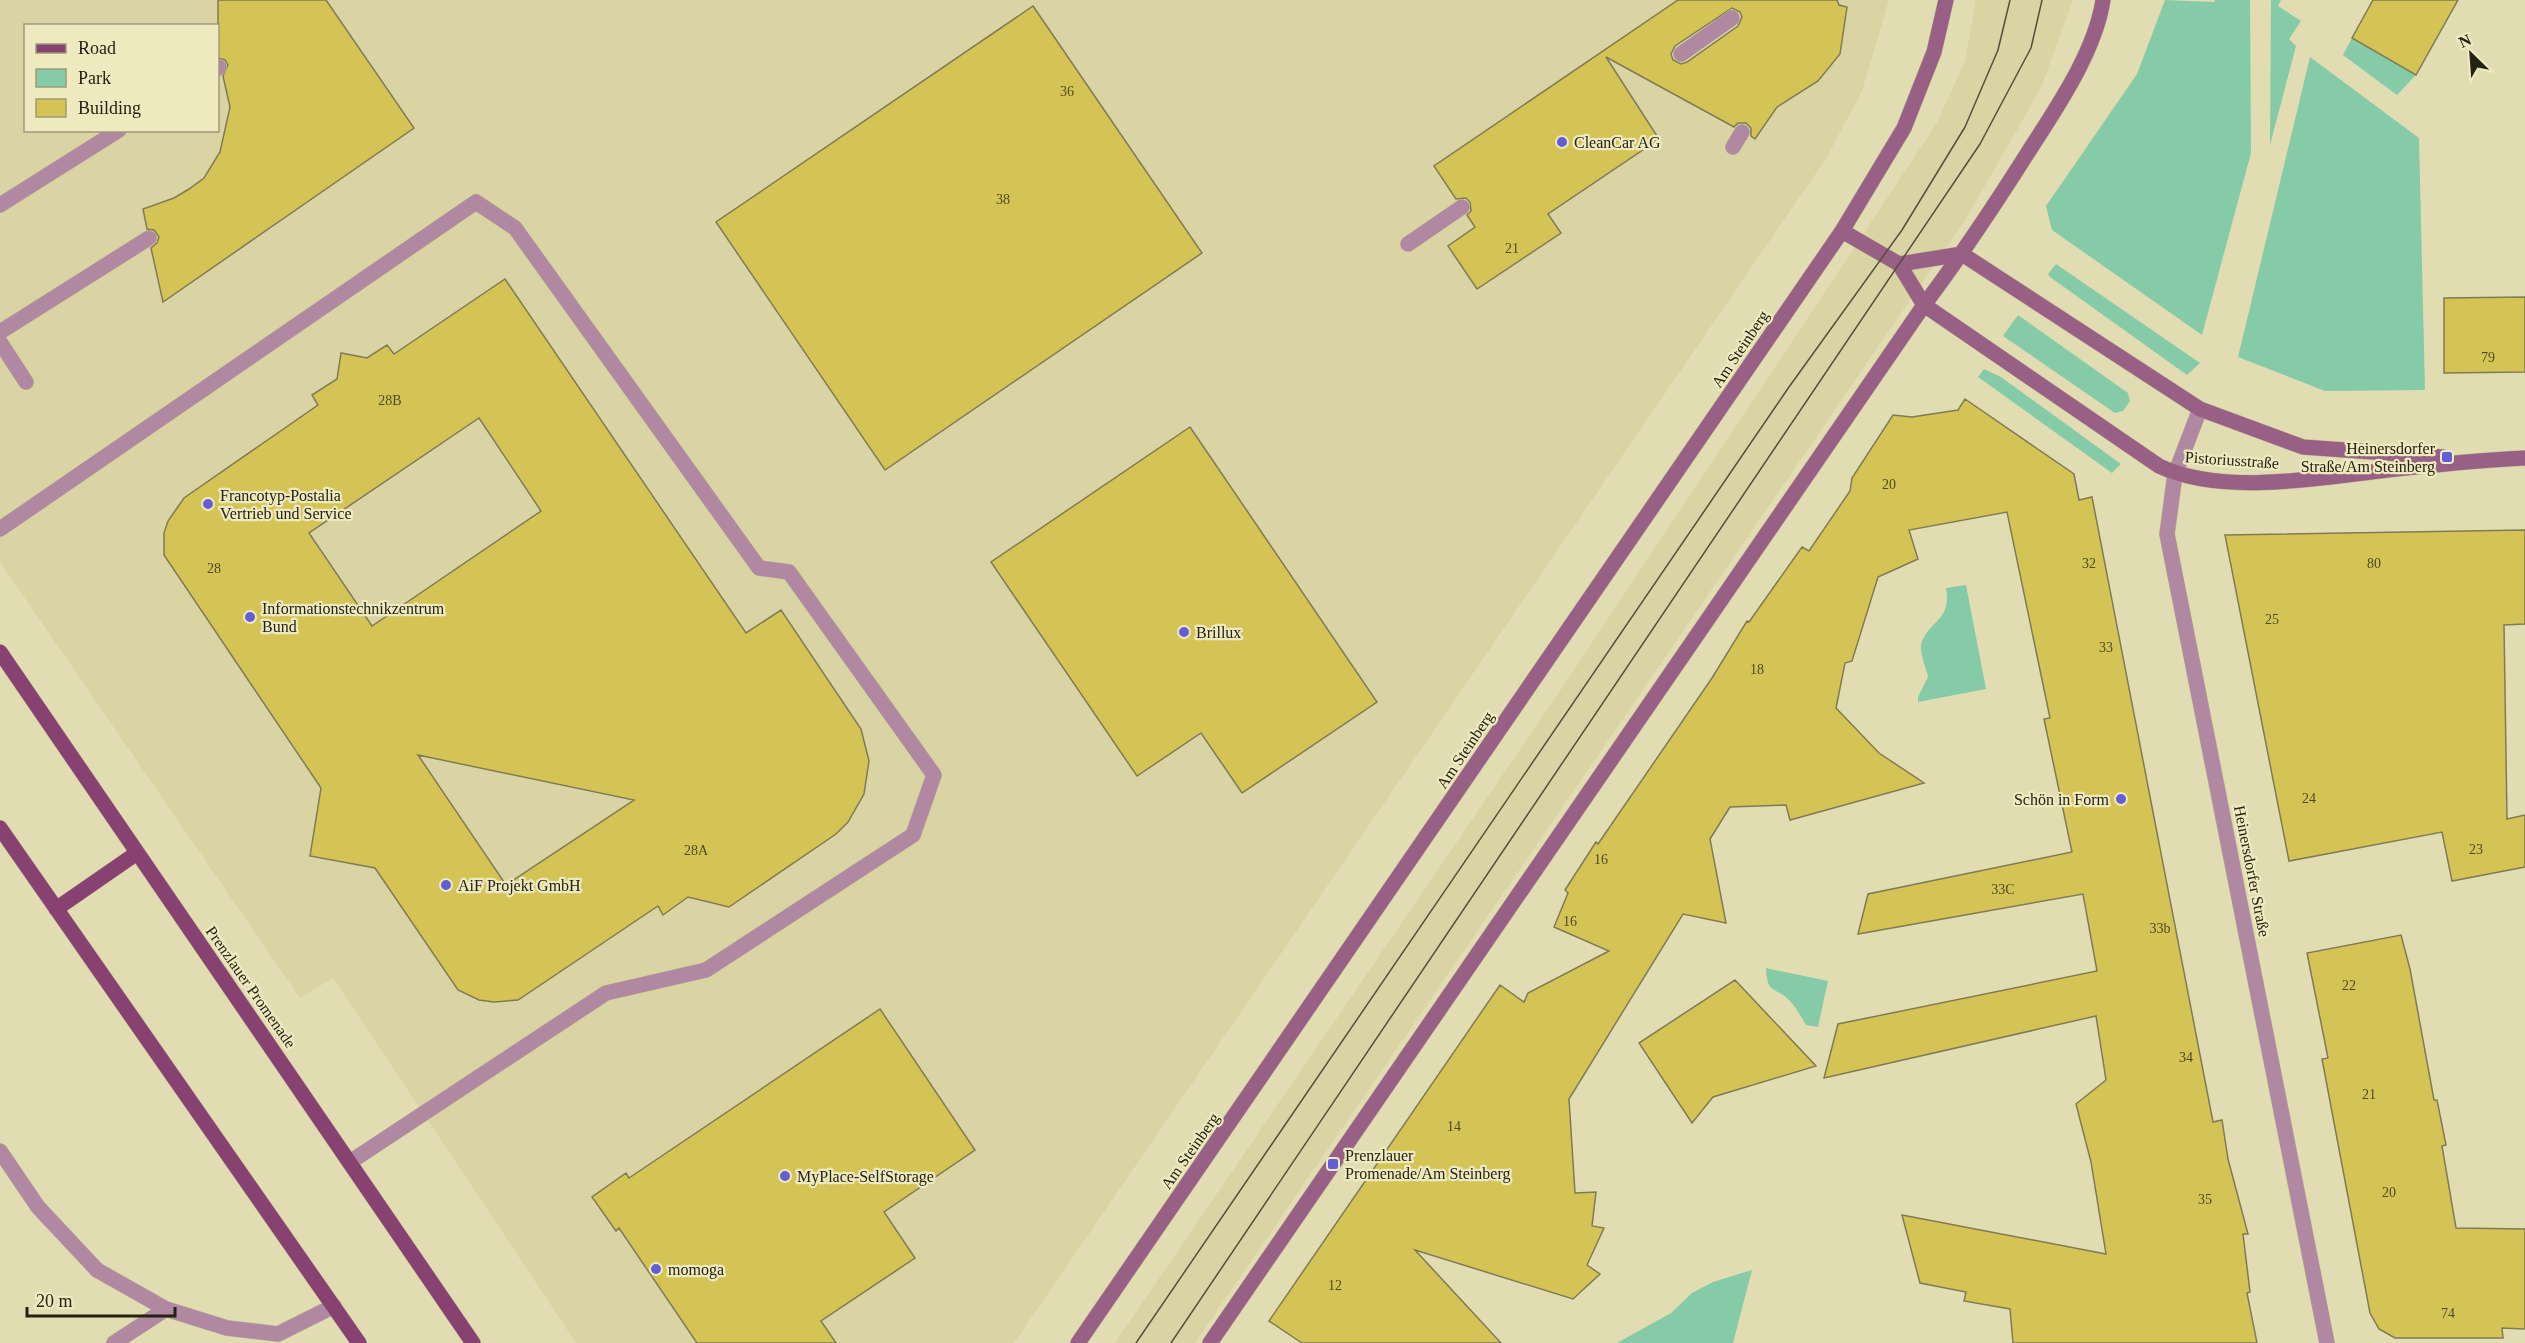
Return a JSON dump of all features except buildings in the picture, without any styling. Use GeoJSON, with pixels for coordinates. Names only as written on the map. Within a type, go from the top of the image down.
{"type":"FeatureCollection","features":[{"type":"Feature","properties":{"kind":"main road","name":"Am Steinberg"},"geometry":{"type":"LineString","coordinates":[[1078,1343],[1842,231],[1904,128],[1935,51],[1946,0]]}},
{"type":"Feature","properties":{"kind":"main road"},"geometry":{"type":"LineString","coordinates":[[1210,1343],[1924,305],[1962,254],[2059,104],[2096,30],[2103,0]]}},
{"type":"Feature","properties":{"kind":"main road"},"geometry":{"type":"LineString","coordinates":[[1842,231],[1899,264],[1924,305]]}},
{"type":"Feature","properties":{"kind":"main road"},"geometry":{"type":"LineString","coordinates":[[1899,264],[1962,254]]}},
{"type":"Feature","properties":{"kind":"main road","name":"Pistoriusstraße"},"geometry":{"type":"LineString","coordinates":[[1962,254],[2200,409],[2303,447],[2479,459],[2525,458]]}},
{"type":"Feature","properties":{"kind":"main road","name":"Pistoriusstraße"},"geometry":{"type":"LineString","coordinates":[[1924,305],[2159,466],[2175,474],[2280,483],[2479,459]]}},
{"type":"Feature","properties":{"kind":"main road","name":"Prenzlauer Promenade"},"geometry":{"type":"LineString","coordinates":[[0,652],[473,1343]]}},
{"type":"Feature","properties":{"kind":"main road"},"geometry":{"type":"LineString","coordinates":[[0,828],[359,1343]]}},
{"type":"Feature","properties":{"kind":"main road"},"geometry":{"type":"LineString","coordinates":[[56,909],[137,853]]}},
{"type":"Feature","properties":{"kind":"street"},"geometry":{"type":"LineString","coordinates":[[1681,54],[1732,18]]}},
{"type":"Feature","properties":{"kind":"street"},"geometry":{"type":"LineString","coordinates":[[0,206],[116,132]]}},
{"type":"Feature","properties":{"kind":"street"},"geometry":{"type":"LineString","coordinates":[[1733,147],[1742,132]]}},
{"type":"Feature","properties":{"kind":"street"},"geometry":{"type":"LineString","coordinates":[[0,529],[476,202],[515,228],[759,567],[789,572],[934,775],[913,835],[706,970],[606,993],[350,1162]]}},
{"type":"Feature","properties":{"kind":"street"},"geometry":{"type":"LineString","coordinates":[[1408,244],[1462,207]]}},
{"type":"Feature","properties":{"kind":"street"},"geometry":{"type":"LineString","coordinates":[[0,332],[149,238]]}},
{"type":"Feature","properties":{"kind":"street"},"geometry":{"type":"LineString","coordinates":[[0,342],[26,382]]}},
{"type":"Feature","properties":{"kind":"street","name":"Heinersdorfer Straße"},"geometry":{"type":"LineString","coordinates":[[2200,409],[2175,474],[2167,534],[2327,1343]]}},
{"type":"Feature","properties":{"kind":"street"},"geometry":{"type":"LineString","coordinates":[[0,1151],[38,1207],[98,1270],[166,1309],[227,1329],[278,1334],[334,1306]]}},
{"type":"Feature","properties":{"kind":"street"},"geometry":{"type":"LineString","coordinates":[[114,1343],[166,1309]]}},
{"type":"Feature","properties":{"kind":"shaded area"},"geometry":{"type":"Polygon","coordinates":[[[0,0],[1889,0],[1862,91],[1827,157],[1014,1343],[576,1343],[333,978],[300,998],[0,562],[0,0]]]}},
{"type":"Feature","properties":{"kind":"shaded area"},"geometry":{"type":"Polygon","coordinates":[[[1976,0],[2073,0],[2041,88],[1967,217],[1195,1343],[1115,1343],[1564,685],[1937,123],[1965,61],[1976,0]]]}},
{"type":"Feature","properties":{"kind":"green space"},"geometry":{"type":"Polygon","coordinates":[[[2165,0],[2214,2],[2215,0],[2250,0],[2251,153],[2202,335],[2052,230],[2046,206],[2137,74],[2165,0]]]}},
{"type":"Feature","properties":{"kind":"green space"},"geometry":{"type":"Polygon","coordinates":[[[2271,0],[2281,0],[2278,6],[2301,21],[2289,39],[2296,46],[2270,145],[2271,0]]]}},
{"type":"Feature","properties":{"kind":"green space"},"geometry":{"type":"Polygon","coordinates":[[[2352,38],[2416,75],[2397,95],[2343,55],[2352,38]]]}},
{"type":"Feature","properties":{"kind":"green space"},"geometry":{"type":"Polygon","coordinates":[[[2310,57],[2419,138],[2425,390],[2325,391],[2238,357],[2310,57]]]}},
{"type":"Feature","properties":{"kind":"green space"},"geometry":{"type":"Polygon","coordinates":[[[2056,264],[2200,363],[2187,375],[2050,277],[2048,274],[2056,264]]]}},
{"type":"Feature","properties":{"kind":"green space"},"geometry":{"type":"Polygon","coordinates":[[[2018,315],[2128,393],[2130,401],[2123,411],[2115,413],[2003,336],[2018,315]]]}},
{"type":"Feature","properties":{"kind":"green space"},"geometry":{"type":"Polygon","coordinates":[[[1984,369],[2001,377],[2121,464],[2112,473],[1978,377],[1984,369]]]}},
{"type":"Feature","properties":{"kind":"green space"},"geometry":{"type":"Polygon","coordinates":[[[1966,585],[1986,689],[1918,702],[1918,697],[1928,677],[1921,653],[1921,643],[1944,612],[1947,598],[1946,588],[1966,585]]]}},
{"type":"Feature","properties":{"kind":"green space"},"geometry":{"type":"Polygon","coordinates":[[[1766,968],[1828,981],[1818,1027],[1806,1025],[1789,1000],[1770,986],[1766,968]]]}},
{"type":"Feature","properties":{"kind":"green space"},"geometry":{"type":"Polygon","coordinates":[[[1752,1270],[1733,1343],[1617,1343],[1671,1313],[1692,1293],[1713,1282],[1752,1270]]]}},
{"type":"Feature","properties":{"kind":"tram line"},"geometry":{"type":"LineString","coordinates":[[1136,1343],[1789,387],[1902,230],[1965,127],[1998,50],[2010,0]]}},
{"type":"Feature","properties":{"kind":"tram line"},"geometry":{"type":"LineString","coordinates":[[1171,1343],[1980,144],[2031,48],[2042,0]]}},
{"type":"Feature","properties":{"kind":"place","name":"CleanCar AG"},"geometry":{"type":"Point","coordinates":[1562,142]}},
{"type":"Feature","properties":{"kind":"place","name":"Heinersdorfer Straße/Am Steinberg"},"geometry":{"type":"Point","coordinates":[2447,457]}},
{"type":"Feature","properties":{"kind":"place","name":"Francotyp-Postalia Vertrieb und Service"},"geometry":{"type":"Point","coordinates":[208,504]}},
{"type":"Feature","properties":{"kind":"place","name":"Informationstechnikzentrum Bund"},"geometry":{"type":"Point","coordinates":[250,617]}},
{"type":"Feature","properties":{"kind":"place","name":"Brillux"},"geometry":{"type":"Point","coordinates":[1184,632]}},
{"type":"Feature","properties":{"kind":"place","name":"Schön in Form"},"geometry":{"type":"Point","coordinates":[2121,799]}},
{"type":"Feature","properties":{"kind":"place","name":"AiF Projekt GmbH"},"geometry":{"type":"Point","coordinates":[446,885]}},
{"type":"Feature","properties":{"kind":"place","name":"Prenzlauer Promenade/Am Steinberg"},"geometry":{"type":"Point","coordinates":[1333,1164]}},
{"type":"Feature","properties":{"kind":"place","name":"MyPlace-SelfStorage"},"geometry":{"type":"Point","coordinates":[785,1176]}},
{"type":"Feature","properties":{"kind":"place","name":"momoga"},"geometry":{"type":"Point","coordinates":[656,1269]}}]}
